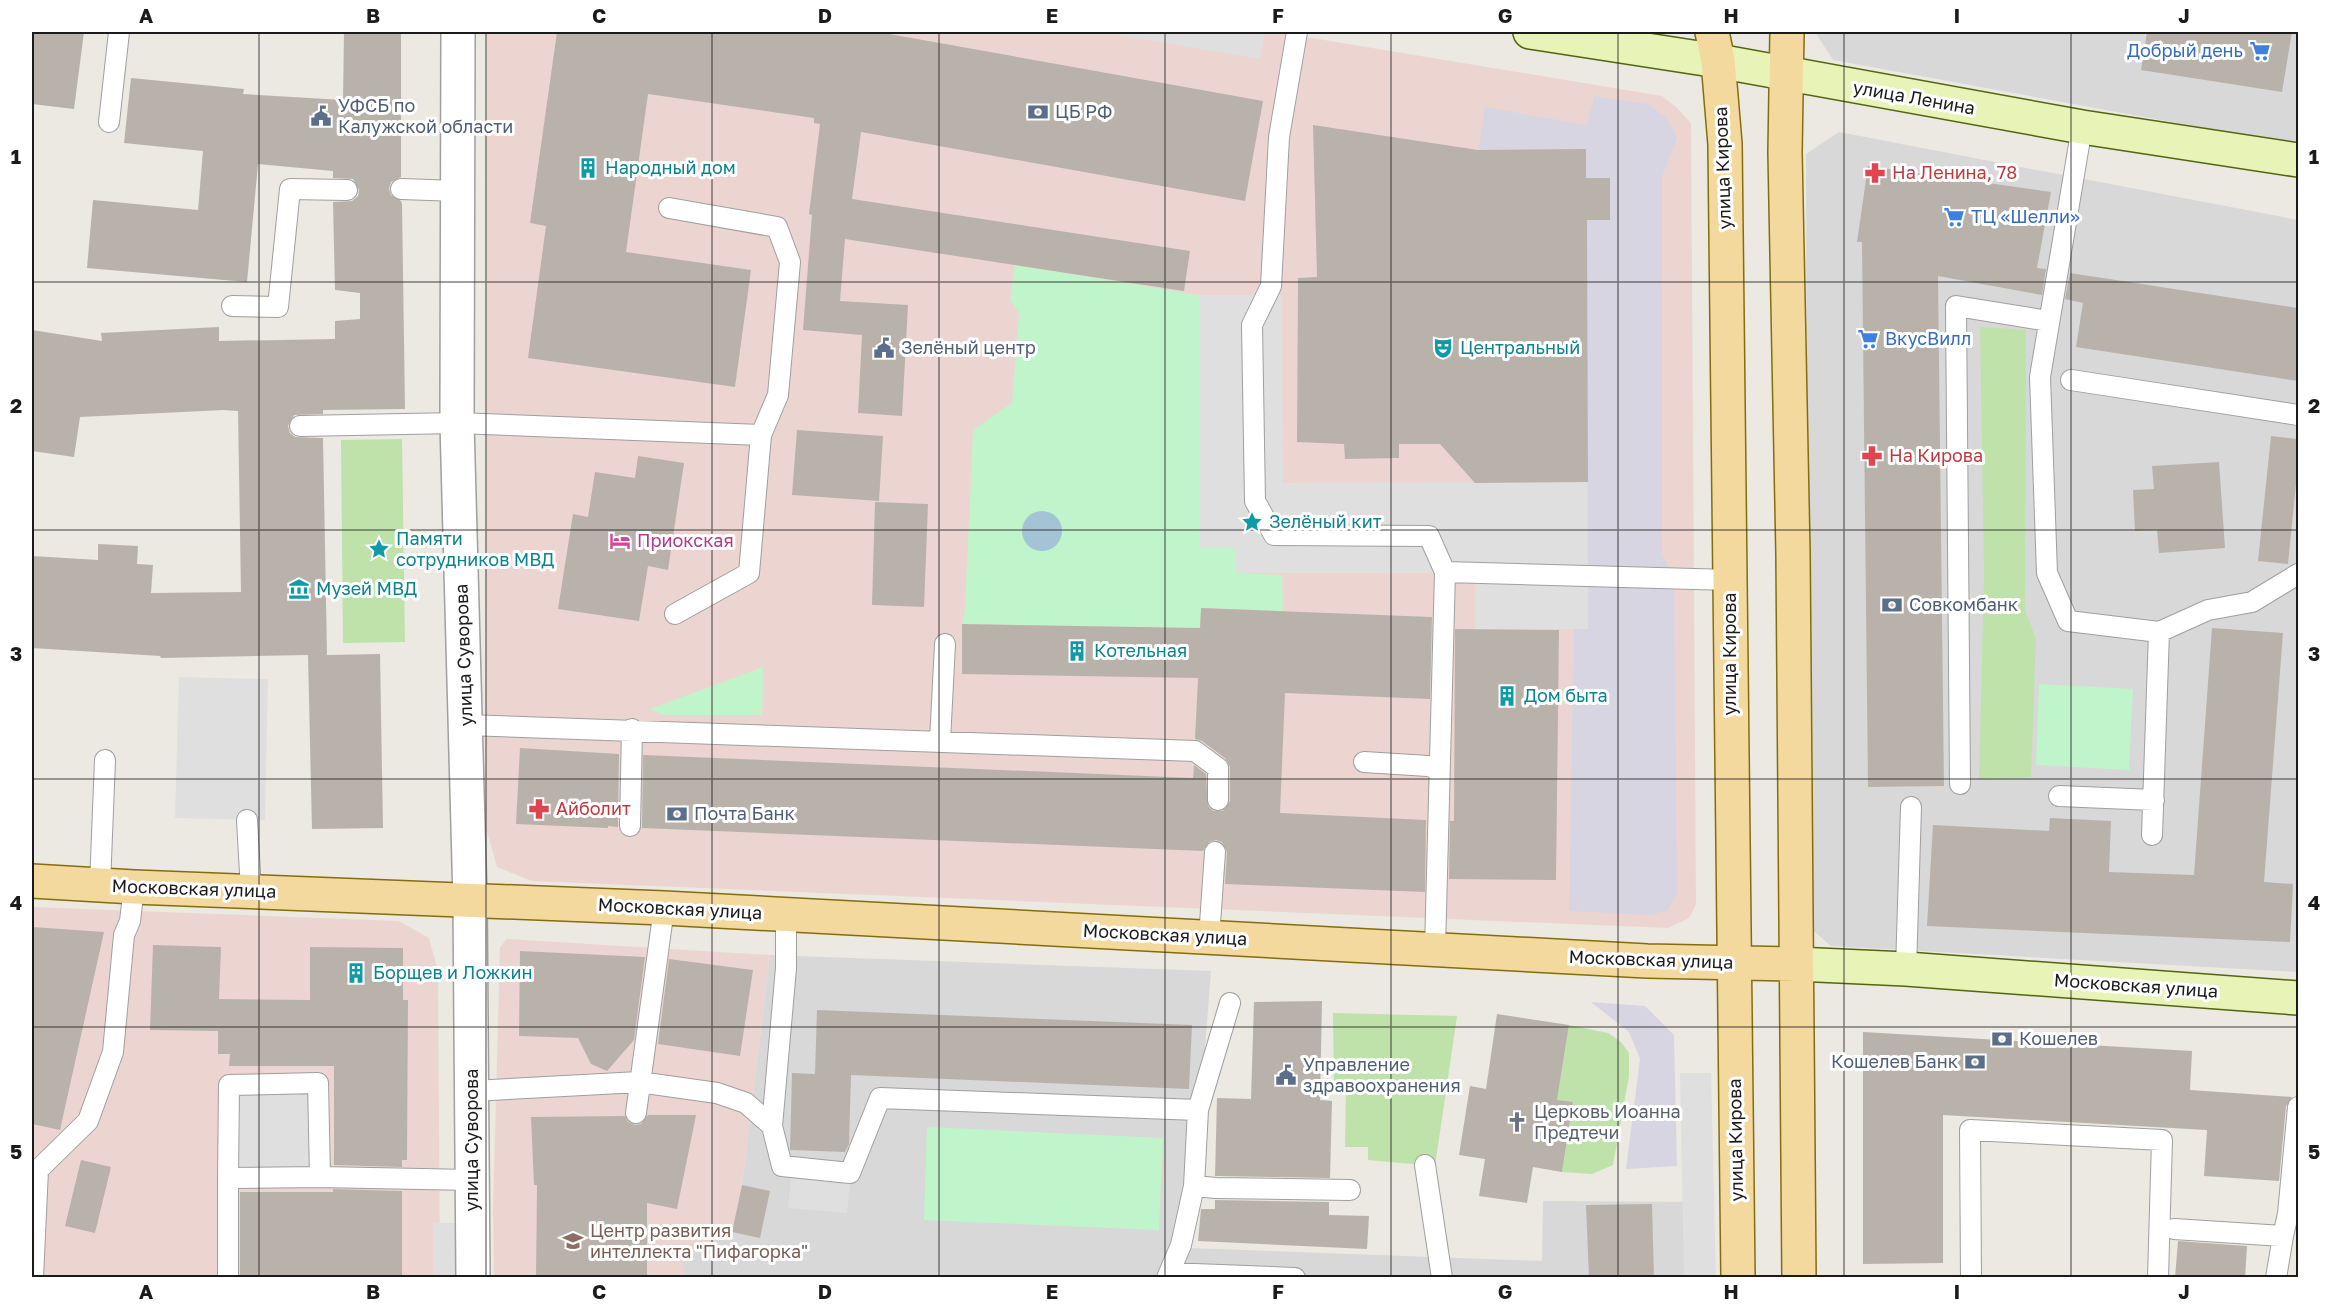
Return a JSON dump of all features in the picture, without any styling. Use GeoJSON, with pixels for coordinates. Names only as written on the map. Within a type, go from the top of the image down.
{"type":"FeatureCollection","features":[{"type":"Feature","properties":{"kind":"main road","name":"улица Ленина"},"geometry":{"type":"LineString","coordinates":[[1530,32],[1715,46],[1785,73],[1850,87],[2082,127],[2298,160]]}},
{"type":"Feature","properties":{"kind":"main road"},"geometry":{"type":"LineString","coordinates":[[1787,32],[1785,152],[1794,554],[1799,1278]]}},
{"type":"Feature","properties":{"kind":"main road","name":"улица Кирова"},"geometry":{"type":"LineString","coordinates":[[1715,46],[1725,144],[1738,1278]]}},
{"type":"Feature","properties":{"kind":"main road","name":"Московская улица"},"geometry":{"type":"LineString","coordinates":[[32,881],[786,915],[1647,962],[1796,964],[1906,969],[2298,998]]}},
{"type":"Feature","properties":{"kind":"street","name":"улица Суворова"},"geometry":{"type":"LineString","coordinates":[[458,32],[458,423],[470,900],[473,1278]]}},
{"type":"Feature","properties":{"kind":"lane"},"geometry":{"type":"LineString","coordinates":[[110,122],[119,32]]}},
{"type":"Feature","properties":{"kind":"lane"},"geometry":{"type":"LineString","coordinates":[[1297,32],[1279,137],[1271,286],[1251,325],[1254,501],[1274,535],[1429,536],[1444,572],[1435,949]]}},
{"type":"Feature","properties":{"kind":"lane"},"geometry":{"type":"LineString","coordinates":[[2082,127],[2040,377],[2047,573],[2068,621],[2159,632],[2208,610],[2252,602],[2298,574]]}},
{"type":"Feature","properties":{"kind":"lane"},"geometry":{"type":"LineString","coordinates":[[232,306],[278,307],[290,189],[347,190]]}},
{"type":"Feature","properties":{"kind":"lane"},"geometry":{"type":"LineString","coordinates":[[401,189],[458,191]]}},
{"type":"Feature","properties":{"kind":"lane"},"geometry":{"type":"LineString","coordinates":[[669,208],[777,227],[790,262],[778,395],[761,435],[749,573],[675,614]]}},
{"type":"Feature","properties":{"kind":"lane"},"geometry":{"type":"LineString","coordinates":[[1960,784],[1956,306],[2048,321]]}},
{"type":"Feature","properties":{"kind":"lane"},"geometry":{"type":"LineString","coordinates":[[2071,380],[2298,415]]}},
{"type":"Feature","properties":{"kind":"lane"},"geometry":{"type":"LineString","coordinates":[[300,426],[458,423],[761,435]]}},
{"type":"Feature","properties":{"kind":"lane"},"geometry":{"type":"LineString","coordinates":[[1444,572],[1730,580]]}},
{"type":"Feature","properties":{"kind":"lane"},"geometry":{"type":"LineString","coordinates":[[2152,835],[2159,632]]}},
{"type":"Feature","properties":{"kind":"lane"},"geometry":{"type":"LineString","coordinates":[[940,741],[945,644]]}},
{"type":"Feature","properties":{"kind":"lane"},"geometry":{"type":"LineString","coordinates":[[466,725],[632,729],[1195,751],[1218,768],[1218,800]]}},
{"type":"Feature","properties":{"kind":"lane"},"geometry":{"type":"LineString","coordinates":[[630,826],[632,729]]}},
{"type":"Feature","properties":{"kind":"lane"},"geometry":{"type":"LineString","coordinates":[[100,885],[105,760]]}},
{"type":"Feature","properties":{"kind":"lane"},"geometry":{"type":"LineString","coordinates":[[1364,762],[1428,766],[1439,769]]}},
{"type":"Feature","properties":{"kind":"lane"},"geometry":{"type":"LineString","coordinates":[[2059,796],[2154,800]]}},
{"type":"Feature","properties":{"kind":"lane"},"geometry":{"type":"LineString","coordinates":[[1906,969],[1911,807]]}},
{"type":"Feature","properties":{"kind":"lane"},"geometry":{"type":"LineString","coordinates":[[247,820],[251,891]]}},
{"type":"Feature","properties":{"kind":"lane"},"geometry":{"type":"LineString","coordinates":[[1209,938],[1215,852]]}},
{"type":"Feature","properties":{"kind":"lane"},"geometry":{"type":"LineString","coordinates":[[33,1278],[38,1170],[88,1121],[113,1052],[124,935],[130,921],[134,887]]}},
{"type":"Feature","properties":{"kind":"lane"},"geometry":{"type":"LineString","coordinates":[[636,1113],[664,909]]}},
{"type":"Feature","properties":{"kind":"lane"},"geometry":{"type":"LineString","coordinates":[[786,915],[786,968],[772,1126],[782,1166],[850,1173],[880,1098],[1198,1110]]}},
{"type":"Feature","properties":{"kind":"lane"},"geometry":{"type":"LineString","coordinates":[[1230,1003],[1198,1110],[1194,1186],[1180,1245],[1168,1275],[1295,1278]]}},
{"type":"Feature","properties":{"kind":"lane"},"geometry":{"type":"LineString","coordinates":[[471,1090],[639,1082],[717,1094],[746,1103],[772,1126]]}},
{"type":"Feature","properties":{"kind":"lane"},"geometry":{"type":"LineString","coordinates":[[228,1278],[229,1085],[318,1083],[320,1177]]}},
{"type":"Feature","properties":{"kind":"lane"},"geometry":{"type":"LineString","coordinates":[[2276,1278],[2288,1214],[2298,1107]]}},
{"type":"Feature","properties":{"kind":"lane"},"geometry":{"type":"LineString","coordinates":[[1971,1278],[1970,1130],[2162,1140],[2158,1278]]}},
{"type":"Feature","properties":{"kind":"lane"},"geometry":{"type":"LineString","coordinates":[[1425,1165],[1442,1278]]}},
{"type":"Feature","properties":{"kind":"lane"},"geometry":{"type":"LineString","coordinates":[[228,1178],[472,1180]]}},
{"type":"Feature","properties":{"kind":"lane"},"geometry":{"type":"LineString","coordinates":[[1194,1186],[1350,1190]]}},
{"type":"Feature","properties":{"kind":"lane"},"geometry":{"type":"LineString","coordinates":[[2174,1229],[2283,1236]]}},
{"type":"Feature","properties":{"kind":"shaded area"},"geometry":{"type":"Polygon","coordinates":[[[487,32],[1276,32],[1662,96],[1691,123],[1696,904],[1689,918],[1668,928],[532,881],[497,867],[486,828],[487,32]]]}},
{"type":"Feature","properties":{"kind":"shaded area"},"geometry":{"type":"Polygon","coordinates":[[[1101,32],[1265,32],[1260,59],[1101,32]]]}},
{"type":"Feature","properties":{"kind":"shaded area"},"geometry":{"type":"Polygon","coordinates":[[[1815,32],[2298,32],[2298,145],[1833,60],[1815,32]]]}},
{"type":"Feature","properties":{"kind":"shaded area"},"geometry":{"type":"Polygon","coordinates":[[[1594,96],[1648,104],[1666,117],[1677,138],[1662,177],[1662,555],[1674,577],[1677,894],[1667,911],[1648,915],[1569,911],[1574,629],[1588,629],[1587,220],[1610,220],[1610,178],[1586,178],[1585,149],[1478,150],[1485,107],[1587,125],[1594,96]]]}},
{"type":"Feature","properties":{"kind":"shaded area"},"geometry":{"type":"Polygon","coordinates":[[[1839,132],[2298,220],[2298,972],[1831,946],[1808,926],[1806,154],[1839,132]]]}},
{"type":"Feature","properties":{"kind":"shaded area"},"geometry":{"type":"Polygon","coordinates":[[[1199,295],[1282,295],[1283,483],[1588,482],[1588,629],[1475,629],[1475,573],[1235,573],[1235,548],[1199,548],[1199,295]]]}},
{"type":"Feature","properties":{"kind":"shaded area"},"geometry":{"type":"Polygon","coordinates":[[[179,677],[268,679],[265,820],[175,818],[179,677]]]}},
{"type":"Feature","properties":{"kind":"shaded area"},"geometry":{"type":"Polygon","coordinates":[[[32,907],[399,921],[429,938],[438,971],[440,1277],[32,1278],[32,907]]]}},
{"type":"Feature","properties":{"kind":"shaded area"},"geometry":{"type":"Polygon","coordinates":[[[507,939],[770,955],[742,1185],[732,1232],[684,1259],[683,1277],[494,1277],[493,1212],[500,947],[507,939]]]}},
{"type":"Feature","properties":{"kind":"shaded area"},"geometry":{"type":"Polygon","coordinates":[[[770,955],[1211,971],[1189,1248],[1542,1261],[1543,1201],[1695,1202],[1697,1277],[683,1278],[683,1259],[733,1231],[742,1185],[770,955]]]}},
{"type":"Feature","properties":{"kind":"shaded area"},"geometry":{"type":"Polygon","coordinates":[[[1591,1002],[1645,1006],[1674,1035],[1677,1166],[1626,1169],[1640,1059],[1629,1032],[1591,1002]]]}},
{"type":"Feature","properties":{"kind":"shaded area"},"geometry":{"type":"Polygon","coordinates":[[[1680,1073],[1711,1073],[1716,1277],[1684,1277],[1680,1073]]]}},
{"type":"Feature","properties":{"kind":"shaded area"},"geometry":{"type":"Polygon","coordinates":[[[226,1083],[330,1084],[329,1170],[225,1169],[226,1083]]]}},
{"type":"Feature","properties":{"kind":"shaded area"},"geometry":{"type":"Polygon","coordinates":[[[791,1178],[850,1183],[847,1213],[788,1208],[791,1178]]]}},
{"type":"Feature","properties":{"kind":"shaded area"},"geometry":{"type":"Polygon","coordinates":[[[433,1223],[455,1223],[455,1277],[433,1277],[433,1223]]]}},
{"type":"Feature","properties":{"kind":"green space"},"geometry":{"type":"Polygon","coordinates":[[[1015,265],[1199,295],[1199,548],[1235,548],[1235,573],[1282,575],[1283,611],[1201,608],[1200,627],[1193,628],[962,624],[965,609],[973,430],[1012,403],[1019,313],[1010,300],[1015,265]]]}},
{"type":"Feature","properties":{"kind":"green space"},"geometry":{"type":"Polygon","coordinates":[[[1980,327],[2026,330],[2025,610],[2036,639],[2031,777],[1979,780],[1984,574],[1980,327]]]}},
{"type":"Feature","properties":{"kind":"green space"},"geometry":{"type":"Polygon","coordinates":[[[402,439],[405,642],[343,643],[341,440],[402,439]]]}},
{"type":"Feature","properties":{"kind":"green space"},"geometry":{"type":"Polygon","coordinates":[[[763,667],[762,715],[664,715],[650,709],[763,667]]]}},
{"type":"Feature","properties":{"kind":"green space"},"geometry":{"type":"Polygon","coordinates":[[[2039,684],[2133,689],[2129,770],[2036,765],[2039,684]]]}},
{"type":"Feature","properties":{"kind":"green space"},"geometry":{"type":"Polygon","coordinates":[[[1333,1013],[1457,1016],[1435,1166],[1368,1160],[1368,1147],[1345,1147],[1346,1090],[1334,1089],[1333,1013]]]}},
{"type":"Feature","properties":{"kind":"green space"},"geometry":{"type":"Polygon","coordinates":[[[1569,1025],[1608,1033],[1621,1042],[1629,1053],[1629,1076],[1613,1165],[1592,1174],[1562,1172],[1573,1103],[1557,1100],[1569,1025]]]}},
{"type":"Feature","properties":{"kind":"green space"},"geometry":{"type":"Polygon","coordinates":[[[927,1127],[1163,1138],[1159,1230],[924,1220],[927,1127]]]}},
{"type":"Feature","properties":{"kind":"water"},"geometry":{"type":"Polygon","coordinates":[[[1042,511],[1050,512],[1056,517],[1061,523],[1061,539],[1056,545],[1050,550],[1042,551],[1034,550],[1028,545],[1023,539],[1022,531],[1023,523],[1028,517],[1034,512],[1042,511]]]}},
{"type":"Feature","properties":{"kind":"building"},"geometry":{"type":"Polygon","coordinates":[[[32,32],[84,32],[74,109],[32,104],[32,32]]]}},
{"type":"Feature","properties":{"kind":"building"},"geometry":{"type":"Polygon","coordinates":[[[344,32],[401,32],[401,177],[391,182],[389,189],[391,195],[402,204],[405,409],[323,410],[323,414],[294,415],[288,426],[290,433],[295,437],[323,438],[327,655],[380,654],[383,828],[312,829],[308,655],[161,658],[160,656],[32,648],[32,556],[98,560],[98,544],[138,546],[137,564],[153,565],[151,593],[241,592],[238,411],[80,417],[74,457],[32,451],[32,330],[102,341],[101,333],[219,327],[219,341],[335,339],[335,321],[360,319],[360,293],[335,290],[333,202],[352,201],[358,196],[359,190],[353,179],[333,178],[333,171],[258,164],[247,282],[87,268],[93,200],[198,210],[203,151],[124,143],[131,78],[244,89],[243,94],[343,100],[344,32]]]}},
{"type":"Feature","properties":{"kind":"building"},"geometry":{"type":"Polygon","coordinates":[[[557,32],[878,32],[1263,101],[1245,201],[861,132],[852,199],[1190,251],[1184,291],[845,239],[840,301],[908,305],[902,416],[858,413],[862,335],[803,330],[812,215],[809,214],[820,124],[814,123],[814,118],[648,94],[626,252],[751,270],[735,387],[528,358],[546,226],[530,223],[557,32]]]}},
{"type":"Feature","properties":{"kind":"building"},"geometry":{"type":"Polygon","coordinates":[[[2147,32],[2292,32],[2282,92],[2141,70],[2147,32]]]}},
{"type":"Feature","properties":{"kind":"building","name":"Центральный"},"geometry":{"type":"Polygon","coordinates":[[[1313,125],[1478,150],[1586,149],[1586,178],[1610,178],[1610,220],[1587,220],[1588,482],[1475,483],[1440,444],[1399,444],[1399,458],[1345,459],[1344,444],[1297,442],[1298,278],[1317,277],[1313,125]]]}},
{"type":"Feature","properties":{"kind":"building"},"geometry":{"type":"Polygon","coordinates":[[[1868,166],[2051,192],[2037,268],[2046,269],[2042,295],[1938,276],[1944,786],[1868,787],[1862,242],[1857,242],[1868,166]]]}},
{"type":"Feature","properties":{"kind":"building"},"geometry":{"type":"Polygon","coordinates":[[[2070,273],[2298,308],[2298,381],[2076,347],[2083,303],[2065,299],[2070,273]]]}},
{"type":"Feature","properties":{"kind":"building"},"geometry":{"type":"Polygon","coordinates":[[[797,430],[883,436],[879,501],[792,495],[797,430]]]}},
{"type":"Feature","properties":{"kind":"building"},"geometry":{"type":"Polygon","coordinates":[[[2271,436],[2298,439],[2298,464],[2288,564],[2258,561],[2271,436]]]}},
{"type":"Feature","properties":{"kind":"building","name":"Приокская"},"geometry":{"type":"Polygon","coordinates":[[[638,456],[684,463],[668,570],[648,566],[639,621],[558,609],[573,514],[588,517],[595,472],[635,478],[638,456]]]}},
{"type":"Feature","properties":{"kind":"building"},"geometry":{"type":"Polygon","coordinates":[[[2219,462],[2225,548],[2159,553],[2157,530],[2135,531],[2133,490],[2154,489],[2152,466],[2219,462]]]}},
{"type":"Feature","properties":{"kind":"building"},"geometry":{"type":"Polygon","coordinates":[[[875,502],[928,504],[924,607],[872,605],[875,502]]]}},
{"type":"Feature","properties":{"kind":"building"},"geometry":{"type":"Polygon","coordinates":[[[1201,608],[1432,617],[1430,699],[1285,693],[1280,813],[1426,820],[1425,892],[1225,884],[1227,852],[1222,842],[1216,840],[1209,842],[1203,851],[642,828],[643,755],[1193,778],[1194,765],[1206,774],[1208,806],[1213,811],[1223,811],[1230,801],[1230,767],[1225,758],[1202,741],[1195,739],[1198,678],[962,674],[962,624],[1200,628],[1201,608]]]}},
{"type":"Feature","properties":{"kind":"building"},"geometry":{"type":"Polygon","coordinates":[[[2212,628],[2283,633],[2264,882],[2293,884],[2290,942],[1927,926],[1933,825],[2049,831],[2050,818],[2111,821],[2109,872],[2194,875],[2212,628]]]}},
{"type":"Feature","properties":{"kind":"building","name":"Дом быта"},"geometry":{"type":"Polygon","coordinates":[[[1455,629],[1559,630],[1556,880],[1449,879],[1450,821],[1454,821],[1455,629]]]}},
{"type":"Feature","properties":{"kind":"building"},"geometry":{"type":"Polygon","coordinates":[[[520,748],[619,754],[618,827],[516,824],[520,748]]]}},
{"type":"Feature","properties":{"kind":"building"},"geometry":{"type":"Polygon","coordinates":[[[32,927],[104,932],[60,1130],[32,1124],[32,927]]]}},
{"type":"Feature","properties":{"kind":"building"},"geometry":{"type":"Polygon","coordinates":[[[153,945],[221,947],[219,999],[310,1000],[310,947],[403,948],[403,1000],[408,1000],[407,1160],[402,1160],[402,1167],[334,1165],[334,1066],[229,1066],[230,1054],[218,1054],[218,1031],[150,1030],[153,945]]]}},
{"type":"Feature","properties":{"kind":"building"},"geometry":{"type":"Polygon","coordinates":[[[520,951],[645,957],[634,1040],[607,1071],[591,1064],[578,1038],[519,1036],[520,951]]]}},
{"type":"Feature","properties":{"kind":"building"},"geometry":{"type":"Polygon","coordinates":[[[669,959],[753,970],[740,1056],[658,1044],[669,959]]]}},
{"type":"Feature","properties":{"kind":"building","name":"Управление здравоохранения"},"geometry":{"type":"Polygon","coordinates":[[[1322,1001],[1320,1100],[1332,1101],[1330,1178],[1215,1176],[1217,1098],[1251,1099],[1254,1002],[1322,1001]]]}},
{"type":"Feature","properties":{"kind":"building"},"geometry":{"type":"Polygon","coordinates":[[[817,1010],[1192,1025],[1189,1089],[851,1075],[849,1144],[845,1152],[790,1150],[792,1073],[815,1074],[817,1010]]]}},
{"type":"Feature","properties":{"kind":"building","name":"Церковь Иоанна Предтечи"},"geometry":{"type":"Polygon","coordinates":[[[1497,1014],[1569,1025],[1557,1100],[1573,1102],[1562,1172],[1533,1167],[1527,1203],[1479,1196],[1485,1159],[1459,1155],[1470,1086],[1486,1089],[1497,1014]]]}},
{"type":"Feature","properties":{"kind":"building"},"geometry":{"type":"Polygon","coordinates":[[[1863,1032],[2192,1051],[2190,1090],[2292,1097],[2286,1106],[2279,1181],[2204,1176],[2207,1130],[1943,1115],[1943,1263],[1863,1264],[1863,1032]]]}},
{"type":"Feature","properties":{"kind":"building"},"geometry":{"type":"Polygon","coordinates":[[[648,1115],[696,1115],[677,1209],[647,1203],[647,1278],[536,1278],[537,1185],[534,1185],[531,1117],[625,1116],[628,1122],[635,1125],[641,1124],[648,1115]]]}},
{"type":"Feature","properties":{"kind":"building"},"geometry":{"type":"Polygon","coordinates":[[[81,1160],[111,1167],[95,1233],[65,1226],[81,1160]]]}},
{"type":"Feature","properties":{"kind":"building"},"geometry":{"type":"Polygon","coordinates":[[[742,1185],[770,1191],[760,1238],[732,1232],[742,1185]]]}},
{"type":"Feature","properties":{"kind":"building"},"geometry":{"type":"Polygon","coordinates":[[[333,1189],[402,1191],[402,1278],[240,1278],[240,1192],[333,1192],[333,1189]]]}},
{"type":"Feature","properties":{"kind":"building"},"geometry":{"type":"Polygon","coordinates":[[[1215,1200],[1329,1202],[1329,1215],[1369,1216],[1367,1249],[1198,1241],[1201,1209],[1215,1209],[1215,1200]]]}},
{"type":"Feature","properties":{"kind":"building"},"geometry":{"type":"Polygon","coordinates":[[[1652,1204],[1654,1278],[1589,1278],[1586,1205],[1652,1204]]]}},
{"type":"Feature","properties":{"kind":"building"},"geometry":{"type":"Polygon","coordinates":[[[2178,1241],[2247,1246],[2245,1278],[2175,1278],[2178,1241]]]}},
{"type":"Feature","properties":{"kind":"place","name":"Добрый день"},"geometry":{"type":"Point","coordinates":[2260,51]}},
{"type":"Feature","properties":{"kind":"place","name":"ЦБ РФ"},"geometry":{"type":"Point","coordinates":[1038,112]}},
{"type":"Feature","properties":{"kind":"place","name":"УФСБ по Калужской области"},"geometry":{"type":"Point","coordinates":[321,116]}},
{"type":"Feature","properties":{"kind":"place","name":"Народный дом"},"geometry":{"type":"Point","coordinates":[588,168]}},
{"type":"Feature","properties":{"kind":"place","name":"На Ленина, 78"},"geometry":{"type":"Point","coordinates":[1875,173]}},
{"type":"Feature","properties":{"kind":"place","name":"ТЦ «Шелли»"},"geometry":{"type":"Point","coordinates":[1954,217]}},
{"type":"Feature","properties":{"kind":"place","name":"ВкусВилл"},"geometry":{"type":"Point","coordinates":[1868,339]}},
{"type":"Feature","properties":{"kind":"place","name":"Зелёный центр"},"geometry":{"type":"Point","coordinates":[884,348]}},
{"type":"Feature","properties":{"kind":"place","name":"Центральный"},"geometry":{"type":"Point","coordinates":[1443,348]}},
{"type":"Feature","properties":{"kind":"place","name":"На Кирова"},"geometry":{"type":"Point","coordinates":[1872,456]}},
{"type":"Feature","properties":{"kind":"place","name":"Зелёный кит"},"geometry":{"type":"Point","coordinates":[1252,522]}},
{"type":"Feature","properties":{"kind":"place","name":"Приокская"},"geometry":{"type":"Point","coordinates":[620,541]}},
{"type":"Feature","properties":{"kind":"place","name":"Памяти сотрудников МВД"},"geometry":{"type":"Point","coordinates":[379,549]}},
{"type":"Feature","properties":{"kind":"place","name":"Музей МВД"},"geometry":{"type":"Point","coordinates":[299,589]}},
{"type":"Feature","properties":{"kind":"place","name":"Совкомбанк"},"geometry":{"type":"Point","coordinates":[1892,605]}},
{"type":"Feature","properties":{"kind":"place","name":"Котельная"},"geometry":{"type":"Point","coordinates":[1077,651]}},
{"type":"Feature","properties":{"kind":"place","name":"Дом быта"},"geometry":{"type":"Point","coordinates":[1507,696]}},
{"type":"Feature","properties":{"kind":"place","name":"Айболит"},"geometry":{"type":"Point","coordinates":[539,809]}},
{"type":"Feature","properties":{"kind":"place","name":"Почта Банк"},"geometry":{"type":"Point","coordinates":[677,814]}},
{"type":"Feature","properties":{"kind":"place","name":"Борщев и Ложкин"},"geometry":{"type":"Point","coordinates":[356,973]}},
{"type":"Feature","properties":{"kind":"place","name":"Кошелев"},"geometry":{"type":"Point","coordinates":[2002,1039]}},
{"type":"Feature","properties":{"kind":"place","name":"Кошелев Банк"},"geometry":{"type":"Point","coordinates":[1975,1062]}},
{"type":"Feature","properties":{"kind":"place","name":"Управление здравоохранения"},"geometry":{"type":"Point","coordinates":[1286,1075]}},
{"type":"Feature","properties":{"kind":"place","name":"Церковь Иоанна Предтечи"},"geometry":{"type":"Point","coordinates":[1517,1122]}},
{"type":"Feature","properties":{"kind":"place","name":"Центр развития интеллекта \"Пифагорка\""},"geometry":{"type":"Point","coordinates":[573,1241]}}]}
